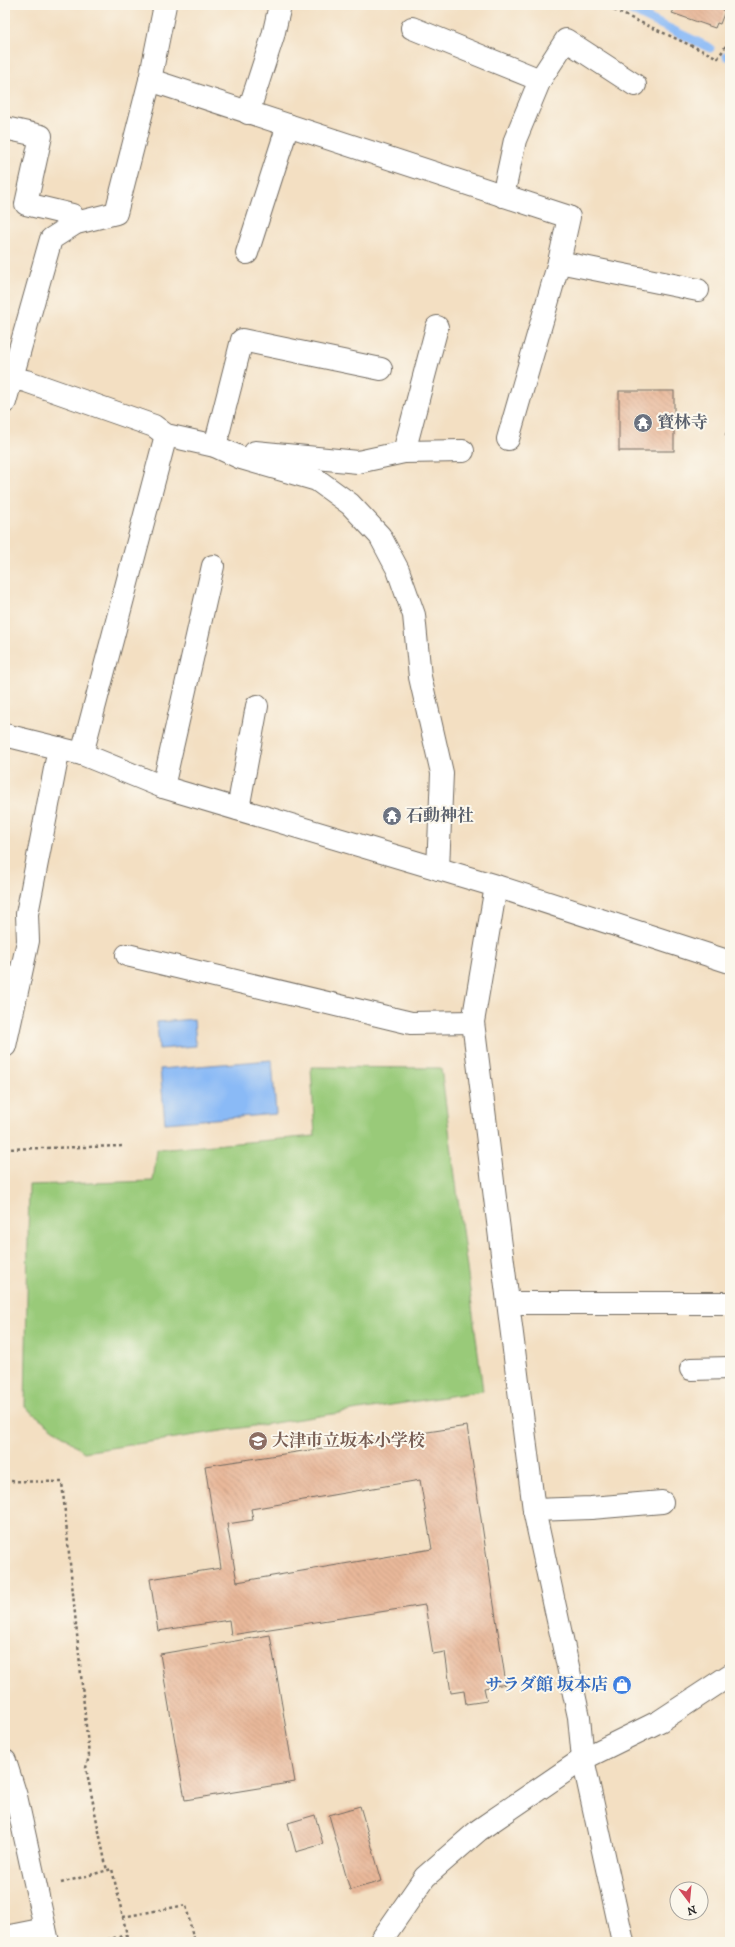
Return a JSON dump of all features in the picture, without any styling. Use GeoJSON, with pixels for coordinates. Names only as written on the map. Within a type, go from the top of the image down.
{"type":"FeatureCollection","features":[{"type":"Feature","properties":{"kind":"street"},"geometry":{"type":"LineString","coordinates":[[5,402],[8,378],[51,239],[76,223],[116,213],[150,80],[165,5]]}},
{"type":"Feature","properties":{"kind":"street"},"geometry":{"type":"LineString","coordinates":[[248,112],[273,36],[280,5]]}},
{"type":"Feature","properties":{"kind":"street"},"geometry":{"type":"LineString","coordinates":[[412,28],[540,80]]}},
{"type":"Feature","properties":{"kind":"street"},"geometry":{"type":"LineString","coordinates":[[503,196],[515,140],[540,80],[566,40],[635,85]]}},
{"type":"Feature","properties":{"kind":"street"},"geometry":{"type":"LineString","coordinates":[[150,80],[569,217],[559,262],[508,439]]}},
{"type":"Feature","properties":{"kind":"street"},"geometry":{"type":"LineString","coordinates":[[247,253],[288,126]]}},
{"type":"Feature","properties":{"kind":"street"},"geometry":{"type":"LineString","coordinates":[[5,128],[41,136],[26,204],[72,215],[76,223]]}},
{"type":"Feature","properties":{"kind":"street"},"geometry":{"type":"LineString","coordinates":[[559,262],[698,290]]}},
{"type":"Feature","properties":{"kind":"street"},"geometry":{"type":"LineString","coordinates":[[404,452],[437,327]]}},
{"type":"Feature","properties":{"kind":"street"},"geometry":{"type":"LineString","coordinates":[[219,448],[242,340],[381,369]]}},
{"type":"Feature","properties":{"kind":"street"},"geometry":{"type":"LineString","coordinates":[[8,378],[26,381],[154,426],[166,435],[219,448],[358,462],[404,452],[463,451]]}},
{"type":"Feature","properties":{"kind":"street"},"geometry":{"type":"LineString","coordinates":[[82,754],[166,435]]}},
{"type":"Feature","properties":{"kind":"street"},"geometry":{"type":"LineString","coordinates":[[219,448],[241,458],[317,480],[361,514],[380,536],[398,570],[414,615],[420,677],[442,773],[438,868]]}},
{"type":"Feature","properties":{"kind":"street"},"geometry":{"type":"LineString","coordinates":[[163,787],[213,566]]}},
{"type":"Feature","properties":{"kind":"street"},"geometry":{"type":"LineString","coordinates":[[238,809],[257,706]]}},
{"type":"Feature","properties":{"kind":"street"},"geometry":{"type":"LineString","coordinates":[[5,735],[82,754],[163,787],[438,868],[730,962]]}},
{"type":"Feature","properties":{"kind":"street"},"geometry":{"type":"LineString","coordinates":[[5,1046],[28,941],[27,914],[59,748]]}},
{"type":"Feature","properties":{"kind":"street"},"geometry":{"type":"LineString","coordinates":[[496,886],[473,1022],[534,1510],[579,1718],[583,1759],[623,1942]]}},
{"type":"Feature","properties":{"kind":"street"},"geometry":{"type":"LineString","coordinates":[[127,955],[411,1023],[473,1022]]}},
{"type":"Feature","properties":{"kind":"street"},"geometry":{"type":"LineString","coordinates":[[509,1303],[730,1303]]}},
{"type":"Feature","properties":{"kind":"street"},"geometry":{"type":"LineString","coordinates":[[691,1369],[730,1368]]}},
{"type":"Feature","properties":{"kind":"street"},"geometry":{"type":"LineString","coordinates":[[534,1510],[591,1508],[662,1502]]}},
{"type":"Feature","properties":{"kind":"street"},"geometry":{"type":"LineString","coordinates":[[380,1942],[425,1877],[479,1830],[583,1759],[660,1721],[730,1675]]}},
{"type":"Feature","properties":{"kind":"street"},"geometry":{"type":"LineString","coordinates":[[5,1761],[16,1796],[46,1936],[5,1937]]}},
{"type":"Feature","properties":{"kind":"path"},"geometry":{"type":"LineString","coordinates":[[603,5],[718,58],[727,44],[730,5]]}},
{"type":"Feature","properties":{"kind":"path"},"geometry":{"type":"LineString","coordinates":[[725,434],[730,435]]}},
{"type":"Feature","properties":{"kind":"path"},"geometry":{"type":"LineString","coordinates":[[5,1149],[124,1146]]}},
{"type":"Feature","properties":{"kind":"path"},"geometry":{"type":"LineString","coordinates":[[5,1481],[62,1482],[89,1756],[86,1768],[107,1871]]}},
{"type":"Feature","properties":{"kind":"path"},"geometry":{"type":"LineString","coordinates":[[36,1890],[112,1869],[127,1935],[96,1942]]}},
{"type":"Feature","properties":{"kind":"path"},"geometry":{"type":"LineString","coordinates":[[123,1917],[186,1905],[194,1942]]}},
{"type":"Feature","properties":{"kind":"green space"},"geometry":{"type":"Polygon","coordinates":[[[311,1067],[441,1068],[483,1391],[84,1452],[25,1407],[29,1185],[153,1181],[157,1150],[315,1136],[311,1067]]]}},
{"type":"Feature","properties":{"kind":"water"},"geometry":{"type":"Polygon","coordinates":[[[194,1019],[196,1046],[159,1049],[157,1022],[194,1019]]]}},
{"type":"Feature","properties":{"kind":"water"},"geometry":{"type":"Polygon","coordinates":[[[272,1060],[276,1114],[165,1123],[160,1069],[272,1060]]]}},
{"type":"Feature","properties":{"kind":"building"},"geometry":{"type":"Polygon","coordinates":[[[671,5],[724,5],[722,10],[725,11],[720,24],[717,23],[715,28],[672,13],[674,10],[670,9],[671,5]]]}},
{"type":"Feature","properties":{"kind":"building"},"geometry":{"type":"Polygon","coordinates":[[[619,391],[674,391],[674,451],[619,451],[619,391]]]}},
{"type":"Feature","properties":{"kind":"building"},"geometry":{"type":"Polygon","coordinates":[[[467,1426],[506,1684],[484,1688],[487,1701],[466,1704],[464,1691],[451,1693],[445,1652],[433,1654],[425,1605],[231,1635],[229,1620],[158,1631],[150,1579],[221,1568],[205,1466],[467,1426]],[[420,1480],[251,1509],[253,1520],[227,1524],[237,1582],[432,1549],[420,1480]]]}},
{"type":"Feature","properties":{"kind":"building"},"geometry":{"type":"Polygon","coordinates":[[[270,1635],[295,1782],[185,1800],[160,1654],[270,1635]]]}},
{"type":"Feature","properties":{"kind":"building"},"geometry":{"type":"Polygon","coordinates":[[[360,1806],[382,1881],[350,1890],[329,1815],[360,1806]]]}},
{"type":"Feature","properties":{"kind":"building"},"geometry":{"type":"Polygon","coordinates":[[[315,1815],[323,1844],[296,1852],[288,1823],[315,1815]]]}},
{"type":"Feature","properties":{"kind":"waterway"},"geometry":{"type":"LineString","coordinates":[[620,5],[710,48]]}},
{"type":"Feature","properties":{"kind":"place","name":"寳林寺"},"geometry":{"type":"Point","coordinates":[643,423]}},
{"type":"Feature","properties":{"kind":"place","name":"石動神社"},"geometry":{"type":"Point","coordinates":[392,816]}},
{"type":"Feature","properties":{"kind":"place","name":"大津市立坂本小学校"},"geometry":{"type":"Point","coordinates":[258,1441]}},
{"type":"Feature","properties":{"kind":"place","name":"サラダ館 坂本店"},"geometry":{"type":"Point","coordinates":[622,1685]}}]}
